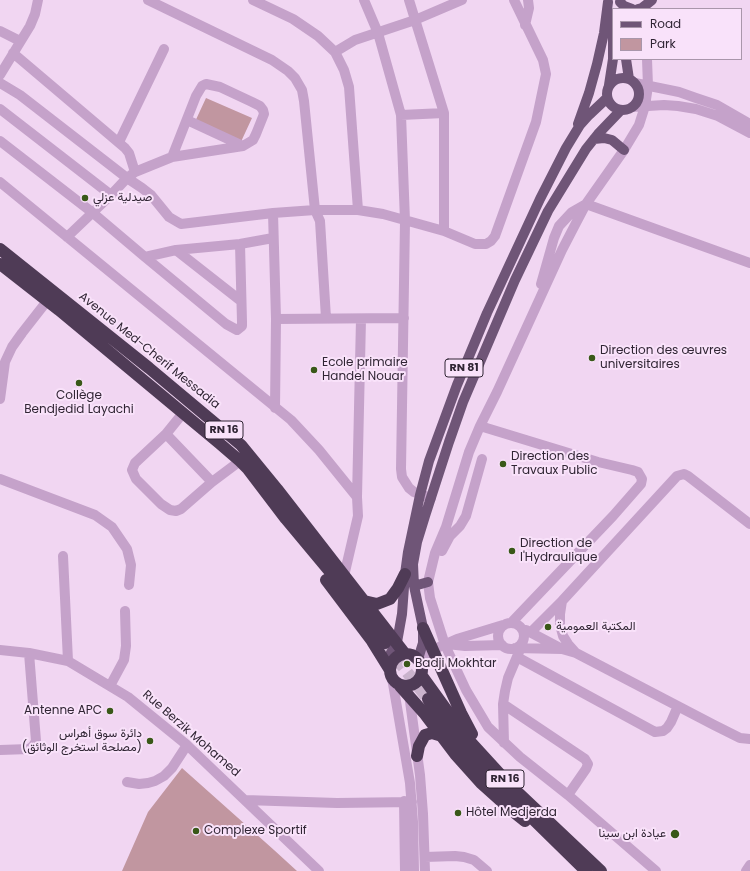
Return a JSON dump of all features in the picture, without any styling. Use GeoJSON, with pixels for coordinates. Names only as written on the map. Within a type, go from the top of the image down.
{"type":"FeatureCollection","features":[{"type":"Feature","properties":{"kind":"highway","name":"Avenue Med-Cherif Messadia"},"geometry":{"type":"LineString","coordinates":[[0,249],[150,368],[241,446],[277,489],[364,601],[391,643],[405,654]]}},
{"type":"Feature","properties":{"kind":"highway","name":"Avenue Med-Cherif Messadia"},"geometry":{"type":"LineString","coordinates":[[0,264],[47,301],[240,461],[248,469],[286,519]]}},
{"type":"Feature","properties":{"kind":"highway","name":"RN 16"},"geometry":{"type":"LineString","coordinates":[[286,519],[391,643]]}},
{"type":"Feature","properties":{"kind":"highway"},"geometry":{"type":"LineString","coordinates":[[286,519],[305,552],[397,680],[455,754],[481,783],[510,810],[551,837]]}},
{"type":"Feature","properties":{"kind":"highway"},"geometry":{"type":"LineString","coordinates":[[364,601],[377,604],[390,599],[398,588],[405,574]]}},
{"type":"Feature","properties":{"kind":"highway"},"geometry":{"type":"LineString","coordinates":[[423,628],[432,651],[470,731],[493,765]]}},
{"type":"Feature","properties":{"kind":"highway"},"geometry":{"type":"LineString","coordinates":[[405,654],[414,656],[421,667],[419,681],[414,685],[397,680],[394,659],[405,654]]}},
{"type":"Feature","properties":{"kind":"highway","name":"RN 16"},"geometry":{"type":"LineString","coordinates":[[421,667],[466,737],[509,784],[601,871]]}},
{"type":"Feature","properties":{"kind":"highway","name":"RN 16"},"geometry":{"type":"LineString","coordinates":[[428,699],[452,733],[483,770],[586,871]]}},
{"type":"Feature","properties":{"kind":"highway"},"geometry":{"type":"LineString","coordinates":[[418,756],[422,737],[432,733],[442,736]]}},
{"type":"Feature","properties":{"kind":"main road"},"geometry":{"type":"LineString","coordinates":[[642,8],[652,0]]}},
{"type":"Feature","properties":{"kind":"main road","name":"RN 81"},"geometry":{"type":"LineString","coordinates":[[607,1],[612,30]]}},
{"type":"Feature","properties":{"kind":"main road","name":"RN 81"},"geometry":{"type":"LineString","coordinates":[[397,680],[391,643],[404,605],[405,574],[408,552],[429,461],[487,313],[540,199],[573,136],[589,94],[597,64],[604,33],[607,1]]}},
{"type":"Feature","properties":{"kind":"main road"},"geometry":{"type":"LineString","coordinates":[[620,4],[629,8]]}},
{"type":"Feature","properties":{"kind":"main road","name":"RN 81"},"geometry":{"type":"LineString","coordinates":[[609,85],[612,60]]}},
{"type":"Feature","properties":{"kind":"main road"},"geometry":{"type":"LineString","coordinates":[[626,60],[632,81],[639,91],[639,96],[636,104],[632,107],[621,110],[612,106],[606,94],[609,85],[616,79],[620,78],[632,81]]}},
{"type":"Feature","properties":{"kind":"main road","name":"RN 81"},"geometry":{"type":"LineString","coordinates":[[573,136],[588,115],[607,98]]}},
{"type":"Feature","properties":{"kind":"main road","name":"RN 81"},"geometry":{"type":"LineString","coordinates":[[421,667],[423,628],[414,586],[413,564],[431,498],[463,402],[526,256],[548,211],[564,183],[594,139],[621,110]]}},
{"type":"Feature","properties":{"kind":"main road"},"geometry":{"type":"LineString","coordinates":[[594,139],[604,138],[612,140],[624,150]]}},
{"type":"Feature","properties":{"kind":"main road"},"geometry":{"type":"LineString","coordinates":[[414,586],[428,586]]}},
{"type":"Feature","properties":{"kind":"street"},"geometry":{"type":"LineString","coordinates":[[0,75],[30,26],[35,14],[38,0]]}},
{"type":"Feature","properties":{"kind":"street"},"geometry":{"type":"LineString","coordinates":[[148,0],[272,60],[288,71],[295,78],[302,90],[315,210],[320,221],[326,318]]}},
{"type":"Feature","properties":{"kind":"street"},"geometry":{"type":"LineString","coordinates":[[253,0],[293,19],[318,36],[335,52],[344,70],[349,87],[358,210]]}},
{"type":"Feature","properties":{"kind":"street"},"geometry":{"type":"LineString","coordinates":[[364,0],[378,33],[401,115],[405,221],[401,469],[405,484],[408,488],[420,495],[431,498]]}},
{"type":"Feature","properties":{"kind":"street"},"geometry":{"type":"LineString","coordinates":[[409,0],[444,113],[444,231]]}},
{"type":"Feature","properties":{"kind":"street"},"geometry":{"type":"LineString","coordinates":[[335,52],[355,40],[415,20],[462,0]]}},
{"type":"Feature","properties":{"kind":"street"},"geometry":{"type":"LineString","coordinates":[[0,83],[20,95],[131,175],[142,188],[151,195],[169,217],[181,224],[273,213],[315,210],[358,210],[383,214],[444,231],[479,245],[486,244],[495,236],[536,122],[546,74],[543,60],[514,0]]}},
{"type":"Feature","properties":{"kind":"street"},"geometry":{"type":"LineString","coordinates":[[525,25],[529,8],[528,0]]}},
{"type":"Feature","properties":{"kind":"street"},"geometry":{"type":"LineString","coordinates":[[0,31],[20,41]]}},
{"type":"Feature","properties":{"kind":"street"},"geometry":{"type":"LineString","coordinates":[[119,142],[164,49]]}},
{"type":"Feature","properties":{"kind":"street"},"geometry":{"type":"LineString","coordinates":[[14,53],[130,153],[131,175]]}},
{"type":"Feature","properties":{"kind":"street"},"geometry":{"type":"LineString","coordinates":[[647,60],[648,86],[645,106],[639,125],[624,150],[586,204],[562,250],[480,426],[469,452],[446,527],[431,566],[428,586],[436,619],[446,644],[466,690],[488,727],[504,743],[568,795],[656,871]]}},
{"type":"Feature","properties":{"kind":"street"},"geometry":{"type":"LineString","coordinates":[[632,81],[648,86],[679,92],[716,105],[750,124]]}},
{"type":"Feature","properties":{"kind":"street"},"geometry":{"type":"LineString","coordinates":[[67,237],[131,175],[172,158],[243,146],[253,140],[264,114],[263,110],[260,106],[220,87],[206,84],[202,86],[196,96],[172,158]]}},
{"type":"Feature","properties":{"kind":"street"},"geometry":{"type":"LineString","coordinates":[[632,107],[671,105],[696,109],[718,116],[750,132]]}},
{"type":"Feature","properties":{"kind":"street"},"geometry":{"type":"LineString","coordinates":[[0,109],[111,195]]}},
{"type":"Feature","properties":{"kind":"street"},"geometry":{"type":"LineString","coordinates":[[401,115],[444,113]]}},
{"type":"Feature","properties":{"kind":"street"},"geometry":{"type":"LineString","coordinates":[[187,120],[243,146]]}},
{"type":"Feature","properties":{"kind":"street"},"geometry":{"type":"LineString","coordinates":[[0,141],[93,213],[218,318],[237,330],[242,326],[240,244]]}},
{"type":"Feature","properties":{"kind":"street"},"geometry":{"type":"LineString","coordinates":[[0,182],[291,420],[319,450],[357,497]]}},
{"type":"Feature","properties":{"kind":"street"},"geometry":{"type":"LineString","coordinates":[[586,204],[750,263]]}},
{"type":"Feature","properties":{"kind":"street"},"geometry":{"type":"LineString","coordinates":[[273,213],[276,320],[275,408]]}},
{"type":"Feature","properties":{"kind":"street"},"geometry":{"type":"LineString","coordinates":[[145,257],[176,250],[240,244],[273,238]]}},
{"type":"Feature","properties":{"kind":"street"},"geometry":{"type":"LineString","coordinates":[[176,250],[241,301]]}},
{"type":"Feature","properties":{"kind":"street"},"geometry":{"type":"LineString","coordinates":[[0,399],[3,362],[22,333],[47,301]]}},
{"type":"Feature","properties":{"kind":"street"},"geometry":{"type":"LineString","coordinates":[[276,320],[326,318],[404,318]]}},
{"type":"Feature","properties":{"kind":"street"},"geometry":{"type":"LineString","coordinates":[[344,576],[358,516],[357,497],[361,318]]}},
{"type":"Feature","properties":{"kind":"street"},"geometry":{"type":"LineString","coordinates":[[183,413],[166,434],[135,463],[132,470],[136,479],[166,508],[176,511],[181,509],[212,482],[240,461]]}},
{"type":"Feature","properties":{"kind":"street"},"geometry":{"type":"LineString","coordinates":[[480,426],[598,462],[632,470],[638,472],[642,479],[641,484],[622,506],[498,633],[498,638],[502,645],[506,648],[517,651],[655,732],[663,731],[667,728],[678,706]]}},
{"type":"Feature","properties":{"kind":"street"},"geometry":{"type":"LineString","coordinates":[[166,434],[212,482]]}},
{"type":"Feature","properties":{"kind":"street"},"geometry":{"type":"LineString","coordinates":[[428,586],[434,581],[439,562],[450,536],[460,526],[466,516],[482,459]]}},
{"type":"Feature","properties":{"kind":"street"},"geometry":{"type":"LineString","coordinates":[[504,743],[503,704],[508,678],[518,646],[523,640],[524,633],[562,601],[677,476],[684,474],[688,476],[750,524]]}},
{"type":"Feature","properties":{"kind":"street"},"geometry":{"type":"LineString","coordinates":[[0,479],[95,515],[112,527],[127,549],[131,565],[129,585]]}},
{"type":"Feature","properties":{"kind":"street"},"geometry":{"type":"LineString","coordinates":[[455,497],[466,516]]}},
{"type":"Feature","properties":{"kind":"street"},"geometry":{"type":"LineString","coordinates":[[446,527],[466,516]]}},
{"type":"Feature","properties":{"kind":"street"},"geometry":{"type":"LineString","coordinates":[[63,556],[68,661]]}},
{"type":"Feature","properties":{"kind":"street"},"geometry":{"type":"LineString","coordinates":[[562,601],[560,625],[563,636],[576,653]]}},
{"type":"Feature","properties":{"kind":"street"},"geometry":{"type":"LineString","coordinates":[[110,686],[124,660],[126,646],[125,611]]}},
{"type":"Feature","properties":{"kind":"street"},"geometry":{"type":"LineString","coordinates":[[421,667],[432,651],[457,639],[507,624],[520,626],[526,631],[562,649],[576,653],[714,726],[740,738],[750,739]]}},
{"type":"Feature","properties":{"kind":"street"},"geometry":{"type":"LineString","coordinates":[[446,644],[465,646],[502,645]]}},
{"type":"Feature","properties":{"kind":"street"},"geometry":{"type":"LineString","coordinates":[[517,651],[562,649]]}},
{"type":"Feature","properties":{"kind":"street","name":"Rue Berzik Mohamed"},"geometry":{"type":"LineString","coordinates":[[0,650],[29,653],[68,661],[128,697],[187,745],[319,871]]}},
{"type":"Feature","properties":{"kind":"street"},"geometry":{"type":"LineString","coordinates":[[0,750],[29,749],[36,741],[29,653]]}},
{"type":"Feature","properties":{"kind":"street"},"geometry":{"type":"LineString","coordinates":[[397,680],[418,756],[422,794],[425,871]]}},
{"type":"Feature","properties":{"kind":"street"},"geometry":{"type":"LineString","coordinates":[[397,680],[395,702],[408,764],[405,871]]}},
{"type":"Feature","properties":{"kind":"street"},"geometry":{"type":"LineString","coordinates":[[503,704],[585,758],[588,764],[586,769],[568,795]]}},
{"type":"Feature","properties":{"kind":"street"},"geometry":{"type":"LineString","coordinates":[[127,782],[139,784],[156,781],[172,768],[187,745]]}},
{"type":"Feature","properties":{"kind":"street"},"geometry":{"type":"LineString","coordinates":[[245,800],[337,803],[408,802]]}},
{"type":"Feature","properties":{"kind":"street"},"geometry":{"type":"LineString","coordinates":[[408,802],[414,871]]}},
{"type":"Feature","properties":{"kind":"street"},"geometry":{"type":"LineString","coordinates":[[424,857],[464,857],[474,860],[487,871]]}},
{"type":"Feature","properties":{"kind":"street"},"geometry":{"type":"LineString","coordinates":[[746,871],[750,865]]}},
{"type":"Feature","properties":{"kind":"green space"},"geometry":{"type":"Polygon","coordinates":[[[206,98],[252,118],[239,146],[193,126],[206,98]]]}},
{"type":"Feature","properties":{"kind":"green space","name":"Complexe Sportif"},"geometry":{"type":"Polygon","coordinates":[[[182,768],[297,871],[122,871],[148,812],[182,768]]]}},
{"type":"Feature","properties":{"kind":"tunnel"},"geometry":{"type":"LineString","coordinates":[[385,644],[428,699]]}},
{"type":"Feature","properties":{"kind":"place","name":"صيدلية عزلي"},"geometry":{"type":"Point","coordinates":[85,198]}},
{"type":"Feature","properties":{"kind":"place","name":"Direction des œuvres universitaires"},"geometry":{"type":"Point","coordinates":[592,358]}},
{"type":"Feature","properties":{"kind":"place","name":"Ecole primaire Handel Nouar"},"geometry":{"type":"Point","coordinates":[314,370]}},
{"type":"Feature","properties":{"kind":"place","name":"Collège Bendjedid Layachi"},"geometry":{"type":"Point","coordinates":[79,383]}},
{"type":"Feature","properties":{"kind":"place","name":"Direction des Travaux Public"},"geometry":{"type":"Point","coordinates":[503,464]}},
{"type":"Feature","properties":{"kind":"place","name":"Direction de l'Hydraulique"},"geometry":{"type":"Point","coordinates":[512,551]}},
{"type":"Feature","properties":{"kind":"place","name":"المكتبة العمومية"},"geometry":{"type":"Point","coordinates":[548,627]}},
{"type":"Feature","properties":{"kind":"place","name":"Badji Mokhtar"},"geometry":{"type":"Point","coordinates":[407,664]}},
{"type":"Feature","properties":{"kind":"place","name":"Antenne APC"},"geometry":{"type":"Point","coordinates":[110,711]}},
{"type":"Feature","properties":{"kind":"place","name":"دائرة سوق أهراس (مصلحة استخرج الوثائق)"},"geometry":{"type":"Point","coordinates":[150,741]}},
{"type":"Feature","properties":{"kind":"place","name":"Hôtel Medjerda"},"geometry":{"type":"Point","coordinates":[458,813]}},
{"type":"Feature","properties":{"kind":"place","name":"Complexe Sportif"},"geometry":{"type":"Point","coordinates":[196,831]}},
{"type":"Feature","properties":{"kind":"place","name":"عيادة ابن سينا"},"geometry":{"type":"Point","coordinates":[675,834]}}]}
